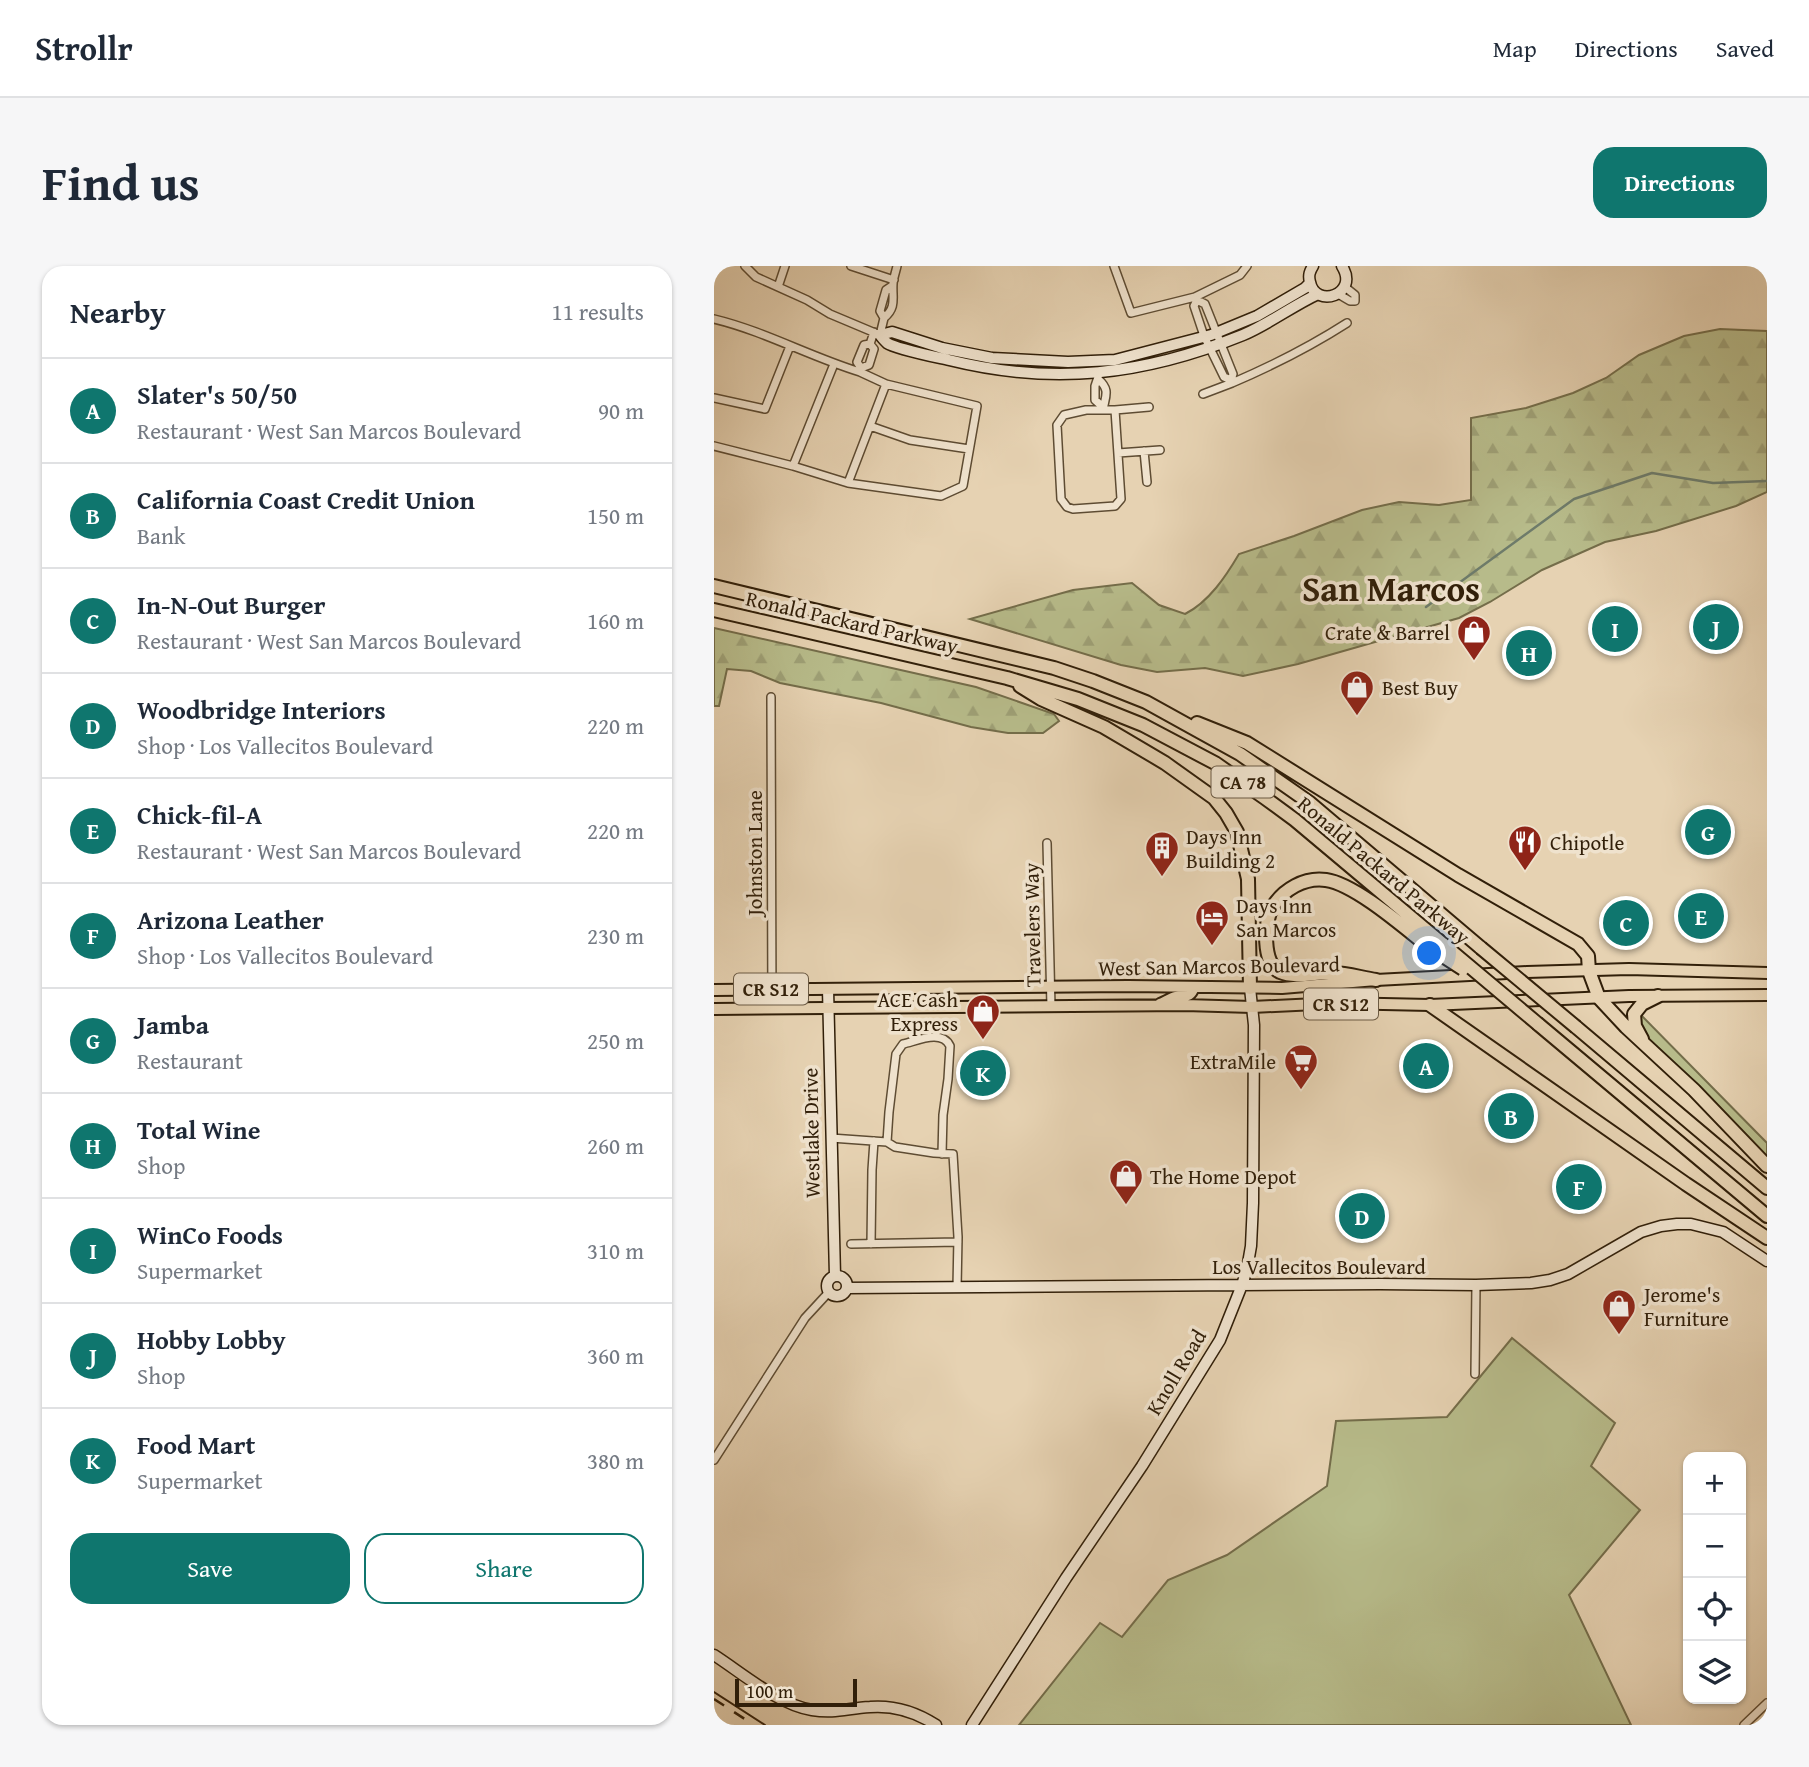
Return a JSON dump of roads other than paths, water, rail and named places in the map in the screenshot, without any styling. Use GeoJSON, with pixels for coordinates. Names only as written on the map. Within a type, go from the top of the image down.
{"type":"FeatureCollection","features":[{"type":"Feature","properties":{"kind":"highway","name":"Ronald Packard Parkway"},"geometry":{"type":"LineString","coordinates":[[714,586],[1054,668],[1146,702],[1240,754],[1310,803],[1767,1188]]}},
{"type":"Feature","properties":{"kind":"highway","name":"Ronald Packard Parkway"},"geometry":{"type":"LineString","coordinates":[[714,610],[1007,678],[1078,699],[1168,737],[1215,763],[1295,820],[1767,1216]]}},
{"type":"Feature","properties":{"kind":"highway"},"geometry":{"type":"LineString","coordinates":[[1007,678],[1041,699],[1132,742],[1193,782],[1214,798],[1226,813],[1237,832],[1248,879],[1250,988]]}},
{"type":"Feature","properties":{"kind":"highway"},"geometry":{"type":"LineString","coordinates":[[1146,702],[1247,743],[1458,875],[1578,944],[1588,956],[1589,971],[1599,998],[1647,1049],[1693,1090],[1767,1166]]}},
{"type":"Feature","properties":{"kind":"highway"},"geometry":{"type":"LineString","coordinates":[[1376,980],[1336,972],[1289,975],[1277,971],[1267,957],[1267,927],[1272,907],[1290,888],[1313,879],[1326,880],[1351,889],[1429,947],[1502,993]]}},
{"type":"Feature","properties":{"kind":"highway"},"geometry":{"type":"LineString","coordinates":[[1647,1049],[1635,1026],[1634,1014],[1642,1004],[1658,996]]}},
{"type":"Feature","properties":{"kind":"highway"},"geometry":{"type":"LineString","coordinates":[[1430,1005],[1767,1238]]}},
{"type":"Feature","properties":{"kind":"main road","name":"West San Marcos Boulevard"},"geometry":{"type":"LineString","coordinates":[[714,990],[1128,986],[1282,988],[1527,972],[1629,969],[1767,973]]}},
{"type":"Feature","properties":{"kind":"main road"},"geometry":{"type":"LineString","coordinates":[[1158,1005],[1175,997],[1186,997],[1194,987]]}},
{"type":"Feature","properties":{"kind":"main road","name":"West San Marcos Boulevard"},"geometry":{"type":"LineString","coordinates":[[714,1009],[1158,1005],[1252,1007],[1337,1003],[1430,1005],[1658,996],[1767,995]]}},
{"type":"Feature","properties":{"kind":"street"},"geometry":{"type":"LineString","coordinates":[[745,266],[756,277],[877,334],[889,344],[960,363],[995,369],[1033,374],[1098,376],[1167,361],[1210,347],[1219,338],[1310,283]]}},
{"type":"Feature","properties":{"kind":"street"},"geometry":{"type":"LineString","coordinates":[[778,287],[785,266]]}},
{"type":"Feature","properties":{"kind":"street"},"geometry":{"type":"LineString","coordinates":[[851,266],[893,283]]}},
{"type":"Feature","properties":{"kind":"street"},"geometry":{"type":"LineString","coordinates":[[861,370],[857,362],[864,345],[870,344],[884,318],[880,311],[886,290],[893,283],[897,266]]}},
{"type":"Feature","properties":{"kind":"street"},"geometry":{"type":"LineString","coordinates":[[1114,266],[1131,313],[1196,299],[1240,275],[1247,266]]}},
{"type":"Feature","properties":{"kind":"street"},"geometry":{"type":"LineString","coordinates":[[1311,267],[1310,283],[1318,294],[1328,297],[1342,290],[1347,281],[1346,267]]}},
{"type":"Feature","properties":{"kind":"street"},"geometry":{"type":"LineString","coordinates":[[1342,290],[1350,301],[1358,304]]}},
{"type":"Feature","properties":{"kind":"street"},"geometry":{"type":"LineString","coordinates":[[877,334],[892,332],[942,348],[992,358],[1068,362],[1115,360],[1205,336],[1219,338],[1244,334],[1318,294]]}},
{"type":"Feature","properties":{"kind":"street"},"geometry":{"type":"LineString","coordinates":[[1196,299],[1194,306],[1205,336],[1224,377],[1231,382]]}},
{"type":"Feature","properties":{"kind":"street"},"geometry":{"type":"LineString","coordinates":[[1196,299],[1205,304],[1233,374],[1231,382]]}},
{"type":"Feature","properties":{"kind":"street"},"geometry":{"type":"LineString","coordinates":[[714,318],[834,364],[861,370],[886,384],[977,406],[963,486],[941,496],[848,483],[714,446]]}},
{"type":"Feature","properties":{"kind":"street"},"geometry":{"type":"LineString","coordinates":[[1203,394],[1284,360],[1347,323]]}},
{"type":"Feature","properties":{"kind":"street"},"geometry":{"type":"LineString","coordinates":[[714,398],[765,409],[790,346]]}},
{"type":"Feature","properties":{"kind":"street"},"geometry":{"type":"LineString","coordinates":[[1096,361],[1098,376],[1105,385],[1107,399],[1103,408]]}},
{"type":"Feature","properties":{"kind":"street"},"geometry":{"type":"LineString","coordinates":[[793,466],[834,364]]}},
{"type":"Feature","properties":{"kind":"street"},"geometry":{"type":"LineString","coordinates":[[848,483],[886,384]]}},
{"type":"Feature","properties":{"kind":"street"},"geometry":{"type":"LineString","coordinates":[[1115,410],[1121,499],[1115,506],[1092,509],[1067,507],[1061,499],[1057,425],[1064,415],[1103,408],[1115,410],[1149,407]]}},
{"type":"Feature","properties":{"kind":"street"},"geometry":{"type":"LineString","coordinates":[[870,426],[910,440],[970,449]]}},
{"type":"Feature","properties":{"kind":"street"},"geometry":{"type":"LineString","coordinates":[[1118,453],[1160,450]]}},
{"type":"Feature","properties":{"kind":"street"},"geometry":{"type":"LineString","coordinates":[[1144,451],[1147,482]]}},
{"type":"Feature","properties":{"kind":"street","name":"Johnston Lane"},"geometry":{"type":"LineString","coordinates":[[771,697],[772,1008]]}},
{"type":"Feature","properties":{"kind":"street","name":"Travelers Way"},"geometry":{"type":"LineString","coordinates":[[1047,843],[1051,1007]]}},
{"type":"Feature","properties":{"kind":"street","name":"Knoll Road"},"geometry":{"type":"LineString","coordinates":[[972,1725],[1142,1466],[1220,1340],[1242,1285],[1251,1246],[1253,1203],[1254,1024],[1250,988]]}},
{"type":"Feature","properties":{"kind":"street","name":"Westlake Drive"},"geometry":{"type":"LineString","coordinates":[[828,989],[835,1276]]}},
{"type":"Feature","properties":{"kind":"street"},"geometry":{"type":"LineString","coordinates":[[887,1142],[897,1054],[903,1044],[936,1036],[944,1037],[950,1045],[942,1154]]}},
{"type":"Feature","properties":{"kind":"street"},"geometry":{"type":"LineString","coordinates":[[831,1138],[887,1142],[895,1147],[953,1154],[958,1242],[957,1287]]}},
{"type":"Feature","properties":{"kind":"street"},"geometry":{"type":"LineString","coordinates":[[871,1244],[874,1141]]}},
{"type":"Feature","properties":{"kind":"street","name":"Los Vallecitos Boulevard"},"geometry":{"type":"LineString","coordinates":[[847,1287],[1380,1284],[1476,1286],[1531,1283],[1568,1274],[1641,1232],[1677,1224],[1691,1224],[1723,1232],[1767,1261]]}},
{"type":"Feature","properties":{"kind":"street"},"geometry":{"type":"LineString","coordinates":[[851,1244],[958,1242]]}},
{"type":"Feature","properties":{"kind":"street"},"geometry":{"type":"LineString","coordinates":[[835,1276],[844,1279],[847,1287],[845,1293],[839,1296],[829,1292],[827,1287],[828,1282],[835,1276]]}},
{"type":"Feature","properties":{"kind":"street"},"geometry":{"type":"LineString","coordinates":[[1475,1374],[1476,1286]]}},
{"type":"Feature","properties":{"kind":"street"},"geometry":{"type":"LineString","coordinates":[[714,1460],[805,1318],[829,1292]]}},
{"type":"Feature","properties":{"kind":"street"},"geometry":{"type":"LineString","coordinates":[[714,1655],[791,1704],[808,1710],[833,1712],[890,1707],[912,1712],[936,1725]]}},
{"type":"Feature","properties":{"kind":"street"},"geometry":{"type":"LineString","coordinates":[[1744,1725],[1767,1703]]}},
{"type":"Feature","properties":{"kind":"waterway"},"geometry":{"type":"LineString","coordinates":[[1426,607],[1574,499],[1652,473],[1713,483],[1767,481]]}},
{"type":"Feature","properties":{"kind":"tram line"},"geometry":{"type":"LineString","coordinates":[[714,1692],[765,1725]]}},
{"type":"Feature","properties":{"kind":"railway"},"geometry":{"type":"LineString","coordinates":[[714,1699],[754,1725]]}},
{"type":"Feature","properties":{"kind":"place","name":"Hobby Lobby"},"geometry":{"type":"Point","coordinates":[1716,627]}},
{"type":"Feature","properties":{"kind":"place","name":"WinCo Foods"},"geometry":{"type":"Point","coordinates":[1615,629]}},
{"type":"Feature","properties":{"kind":"place","name":"Total Wine"},"geometry":{"type":"Point","coordinates":[1529,653]}},
{"type":"Feature","properties":{"kind":"place","name":"Crate & Barrel"},"geometry":{"type":"Point","coordinates":[1474,662]}},
{"type":"Feature","properties":{"kind":"place","name":"Best Buy"},"geometry":{"type":"Point","coordinates":[1357,717]}},
{"type":"Feature","properties":{"kind":"place","name":"Jamba"},"geometry":{"type":"Point","coordinates":[1708,832]}},
{"type":"Feature","properties":{"kind":"place","name":"Chipotle"},"geometry":{"type":"Point","coordinates":[1525,872]}},
{"type":"Feature","properties":{"kind":"place","name":"Days Inn Building 2"},"geometry":{"type":"Point","coordinates":[1162,878]}},
{"type":"Feature","properties":{"kind":"place","name":"Chick-fil-A"},"geometry":{"type":"Point","coordinates":[1701,916]}},
{"type":"Feature","properties":{"kind":"place","name":"In-N-Out Burger"},"geometry":{"type":"Point","coordinates":[1626,923]}},
{"type":"Feature","properties":{"kind":"place","name":"Days Inn San Marcos"},"geometry":{"type":"Point","coordinates":[1212,947]}},
{"type":"Feature","properties":{"kind":"place","name":"ACE Cash Express"},"geometry":{"type":"Point","coordinates":[983,1041]}},
{"type":"Feature","properties":{"kind":"place","name":"Slater's 50/50"},"geometry":{"type":"Point","coordinates":[1426,1066]}},
{"type":"Feature","properties":{"kind":"place","name":"Food Mart"},"geometry":{"type":"Point","coordinates":[983,1073]}},
{"type":"Feature","properties":{"kind":"place","name":"ExtraMile"},"geometry":{"type":"Point","coordinates":[1301,1091]}},
{"type":"Feature","properties":{"kind":"place","name":"California Coast Credit Union"},"geometry":{"type":"Point","coordinates":[1511,1116]}},
{"type":"Feature","properties":{"kind":"place","name":"Arizona Leather"},"geometry":{"type":"Point","coordinates":[1579,1187]}},
{"type":"Feature","properties":{"kind":"place","name":"The Home Depot"},"geometry":{"type":"Point","coordinates":[1126,1206]}},
{"type":"Feature","properties":{"kind":"place","name":"Woodbridge Interiors"},"geometry":{"type":"Point","coordinates":[1362,1216]}},
{"type":"Feature","properties":{"kind":"place","name":"Jerome's Furniture"},"geometry":{"type":"Point","coordinates":[1619,1336]}},
{"type":"Feature","properties":{"kind":"district","name":"San Marcos"},"geometry":{"type":"Point","coordinates":[1391,588]}}]}
